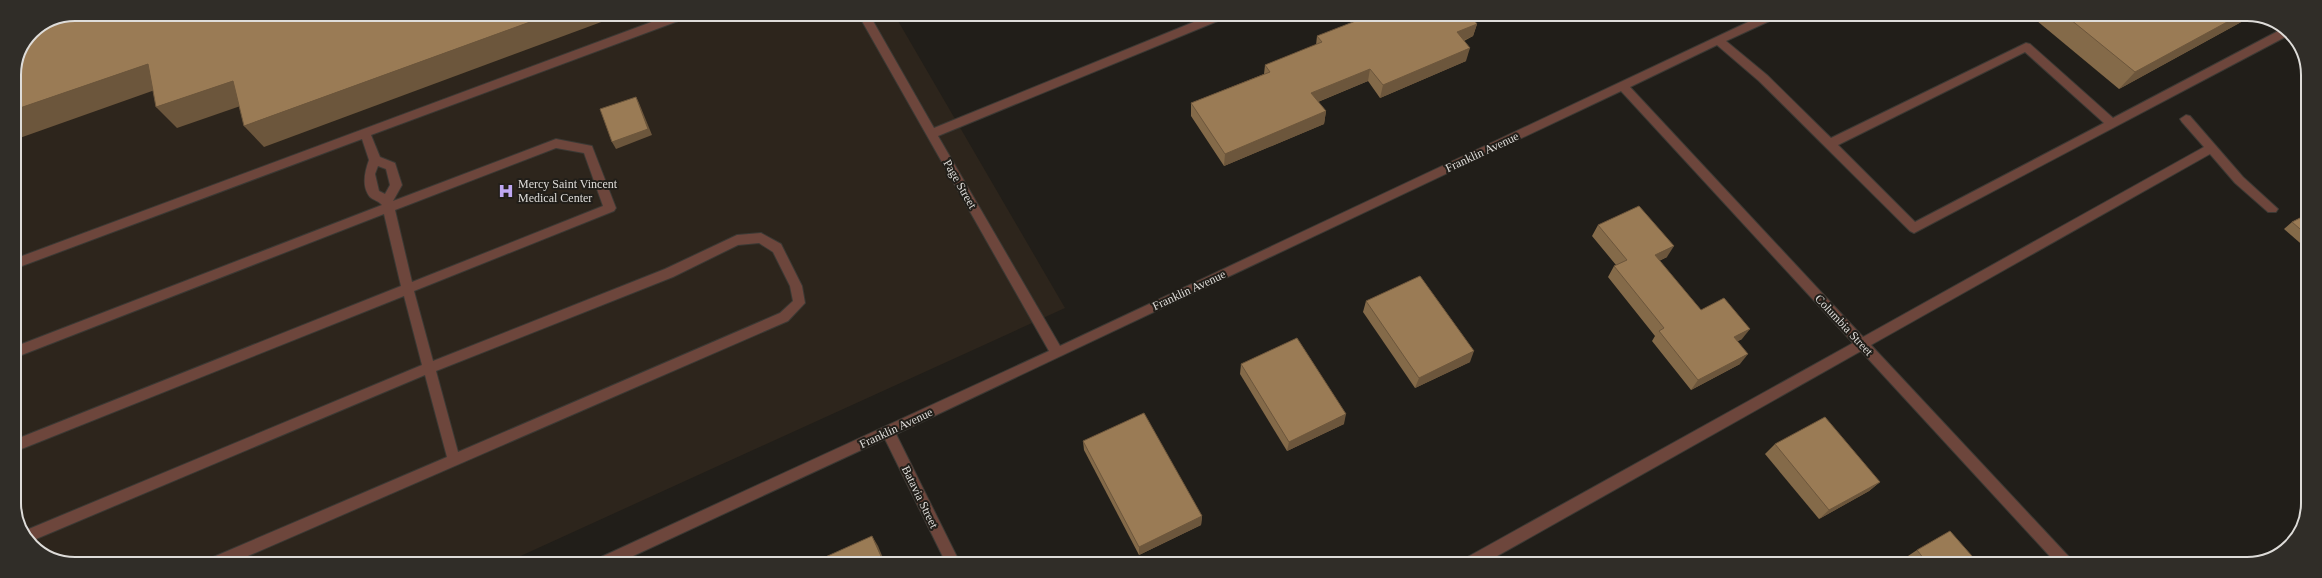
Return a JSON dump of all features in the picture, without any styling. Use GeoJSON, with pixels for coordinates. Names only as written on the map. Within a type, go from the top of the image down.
{"type":"FeatureCollection","features":[{"type":"Feature","properties":{"kind":"street"},"geometry":{"type":"LineString","coordinates":[[21,261],[666,21]]}},
{"type":"Feature","properties":{"kind":"street","name":"Page Street"},"geometry":{"type":"LineString","coordinates":[[867,21],[1057,353]]}},
{"type":"Feature","properties":{"kind":"street"},"geometry":{"type":"LineString","coordinates":[[931,134],[1206,21]]}},
{"type":"Feature","properties":{"kind":"street","name":"Franklin Avenue"},"geometry":{"type":"LineString","coordinates":[[617,557],[1057,353],[1759,21]]}},
{"type":"Feature","properties":{"kind":"street"},"geometry":{"type":"LineString","coordinates":[[1718,40],[1763,78],[1914,228],[2282,34]]}},
{"type":"Feature","properties":{"kind":"street"},"geometry":{"type":"LineString","coordinates":[[1829,144],[2026,47],[2113,124]]}},
{"type":"Feature","properties":{"kind":"street","name":"Columbia Street"},"geometry":{"type":"LineString","coordinates":[[1622,85],[2060,557]]}},
{"type":"Feature","properties":{"kind":"street"},"geometry":{"type":"LineString","coordinates":[[2186,119],[2210,149],[2239,180],[2272,209]]}},
{"type":"Feature","properties":{"kind":"street"},"geometry":{"type":"LineString","coordinates":[[365,133],[375,160],[369,174],[374,194],[388,205]]}},
{"type":"Feature","properties":{"kind":"street"},"geometry":{"type":"LineString","coordinates":[[21,350],[388,205],[556,142],[588,149],[610,208],[408,290],[21,443]]}},
{"type":"Feature","properties":{"kind":"street"},"geometry":{"type":"LineString","coordinates":[[1482,557],[2210,149]]}},
{"type":"Feature","properties":{"kind":"street"},"geometry":{"type":"LineString","coordinates":[[375,160],[391,166],[396,185],[388,205],[408,290],[454,460]]}},
{"type":"Feature","properties":{"kind":"street"},"geometry":{"type":"LineString","coordinates":[[31,535],[429,368],[669,273],[737,240],[761,238],[777,248],[796,286],[799,303],[784,317],[230,557]]}},
{"type":"Feature","properties":{"kind":"street","name":"Batavia Street"},"geometry":{"type":"LineString","coordinates":[[888,431],[950,557]]}},
{"type":"Feature","properties":{"kind":"shaded area","name":"Mercy Saint Vincent Medical Center"},"geometry":{"type":"Polygon","coordinates":[[[75,21],[898,21],[1065,308],[518,557],[64,556],[48,550],[34,539],[25,524],[21,507],[22,66],[67,22],[75,21]]]}},
{"type":"Feature","properties":{"kind":"building"},"geometry":{"type":"Polygon","coordinates":[[[533,21],[244,126],[233,81],[156,107],[148,64],[21,108],[21,75],[25,54],[30,45],[45,30],[64,22],[533,21]]]}},
{"type":"Feature","properties":{"kind":"building"},"geometry":{"type":"Polygon","coordinates":[[[1356,21],[1475,21],[1477,24],[1457,32],[1470,48],[1383,85],[1370,69],[1311,93],[1326,111],[1225,154],[1191,103],[1270,72],[1265,65],[1322,42],[1317,36],[1356,21]]]}},
{"type":"Feature","properties":{"kind":"building"},"geometry":{"type":"Polygon","coordinates":[[[2072,21],[2229,21],[2135,72],[2072,21]]]}},
{"type":"Feature","properties":{"kind":"building"},"geometry":{"type":"Polygon","coordinates":[[[636,97],[648,129],[612,142],[600,109],[636,97]]]}},
{"type":"Feature","properties":{"kind":"building"},"geometry":{"type":"Polygon","coordinates":[[[1639,206],[1674,246],[1655,255],[1701,310],[1724,298],[1750,329],[1734,337],[1748,354],[1698,380],[1659,331],[1664,328],[1614,266],[1627,260],[1598,225],[1639,206]]]}},
{"type":"Feature","properties":{"kind":"building"},"geometry":{"type":"Polygon","coordinates":[[[2301,218],[2301,230],[2292,222],[2301,218]]]}},
{"type":"Feature","properties":{"kind":"building"},"geometry":{"type":"Polygon","coordinates":[[[1420,276],[1474,351],[1419,378],[1366,301],[1420,276]]]}},
{"type":"Feature","properties":{"kind":"building"},"geometry":{"type":"Polygon","coordinates":[[[1297,338],[1346,414],[1289,442],[1241,364],[1297,338]]]}},
{"type":"Feature","properties":{"kind":"building"},"geometry":{"type":"Polygon","coordinates":[[[1144,413],[1202,516],[1139,547],[1083,441],[1144,413]]]}},
{"type":"Feature","properties":{"kind":"building"},"geometry":{"type":"Polygon","coordinates":[[[1825,417],[1880,482],[1829,510],[1775,444],[1825,417]]]}},
{"type":"Feature","properties":{"kind":"building"},"geometry":{"type":"Polygon","coordinates":[[[1950,531],[1973,557],[1922,557],[1917,550],[1950,531]]]}},
{"type":"Feature","properties":{"kind":"building"},"geometry":{"type":"Polygon","coordinates":[[[872,536],[881,557],[825,557],[872,536]]]}},
{"type":"Feature","properties":{"kind":"place","name":"Mercy Saint Vincent Medical Center"},"geometry":{"type":"Point","coordinates":[506,191]}}]}
